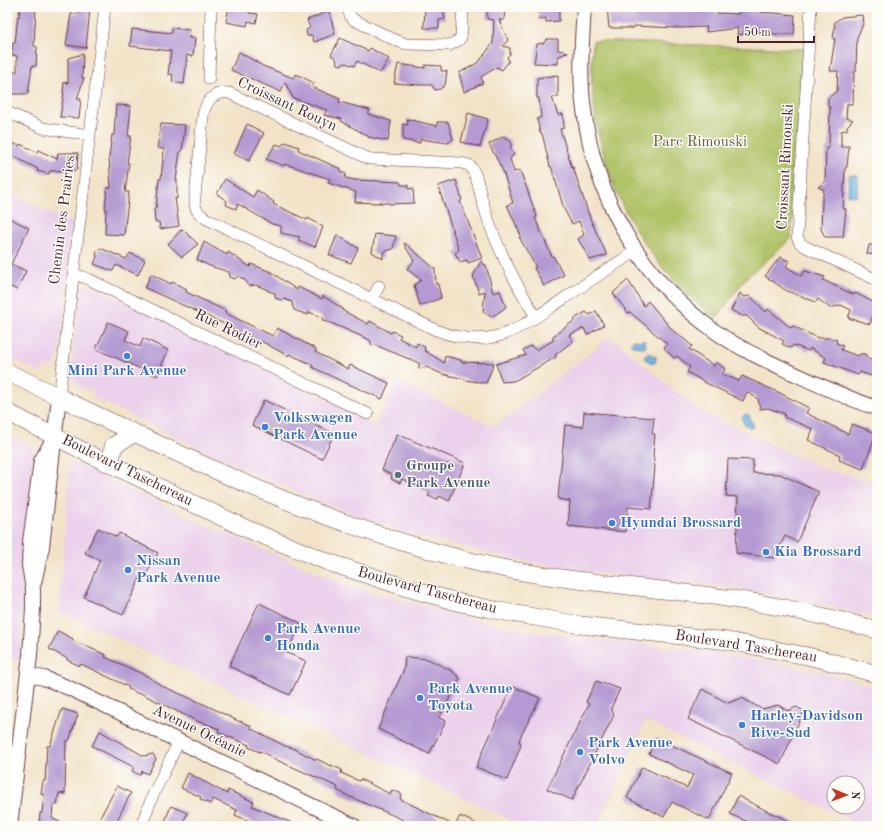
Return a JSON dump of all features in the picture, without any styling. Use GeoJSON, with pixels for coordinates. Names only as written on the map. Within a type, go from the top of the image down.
{"type":"FeatureCollection","features":[{"type":"Feature","properties":{"kind":"main road"},"geometry":{"type":"LineString","coordinates":[[7,372],[212,470],[332,519],[398,541],[450,556],[560,579],[747,601],[823,616],[877,630]]}},
{"type":"Feature","properties":{"kind":"main road","name":"Boulevard Taschereau"},"geometry":{"type":"LineString","coordinates":[[7,412],[222,518],[282,544],[349,570],[427,594],[477,606],[558,621],[714,639],[757,646],[826,660],[877,674]]}},
{"type":"Feature","properties":{"kind":"main road"},"geometry":{"type":"LineString","coordinates":[[111,464],[113,446],[135,433]]}},
{"type":"Feature","properties":{"kind":"street","name":"Chemin des Prairies"},"geometry":{"type":"LineString","coordinates":[[10,826],[28,675],[32,626],[33,590],[29,565],[29,551],[41,461],[55,436],[105,7]]}},
{"type":"Feature","properties":{"kind":"street"},"geometry":{"type":"LineString","coordinates":[[209,79],[211,7]]}},
{"type":"Feature","properties":{"kind":"street"},"geometry":{"type":"LineString","coordinates":[[348,7],[350,16],[354,20],[400,43],[450,45],[459,40],[461,37],[463,7]]}},
{"type":"Feature","properties":{"kind":"street"},"geometry":{"type":"LineString","coordinates":[[584,7],[581,69],[582,98],[592,153],[604,193],[619,223],[648,268],[671,294],[699,319],[728,340],[755,355],[832,392],[877,408]]}},
{"type":"Feature","properties":{"kind":"street","name":"Croissant Rimouski"},"geometry":{"type":"LineString","coordinates":[[811,7],[797,237],[800,243],[804,246],[877,280]]}},
{"type":"Feature","properties":{"kind":"street","name":"Croissant Rouyn"},"geometry":{"type":"LineString","coordinates":[[536,317],[498,247],[487,217],[475,175],[469,165],[461,163],[369,159],[229,94],[222,93],[213,97],[207,103],[204,108],[194,204],[197,212],[207,219],[436,330],[460,338],[482,339],[504,335],[521,327],[636,251]]}},
{"type":"Feature","properties":{"kind":"street"},"geometry":{"type":"LineString","coordinates":[[7,112],[43,128],[90,134]]}},
{"type":"Feature","properties":{"kind":"street","name":"Rue Rodier"},"geometry":{"type":"LineString","coordinates":[[74,274],[86,278],[368,414]]}},
{"type":"Feature","properties":{"kind":"street"},"geometry":{"type":"LineString","coordinates":[[372,299],[379,286]]}},
{"type":"Feature","properties":{"kind":"street","name":"Avenue Océanie"},"geometry":{"type":"LineString","coordinates":[[28,675],[40,677],[59,684],[354,826]]}},
{"type":"Feature","properties":{"kind":"street"},"geometry":{"type":"LineString","coordinates":[[141,826],[178,741]]}},
{"type":"Feature","properties":{"kind":"shaded area"},"geometry":{"type":"Polygon","coordinates":[[[7,192],[45,211],[75,223],[59,354],[52,369],[44,366],[42,373],[7,357],[7,192]]]}},
{"type":"Feature","properties":{"kind":"shaded area"},"geometry":{"type":"Polygon","coordinates":[[[82,285],[91,285],[367,420],[366,422],[375,426],[396,381],[495,427],[610,337],[700,411],[824,469],[877,483],[877,618],[798,599],[742,589],[597,573],[513,559],[414,535],[366,519],[309,497],[248,471],[92,397],[94,392],[80,386],[78,387],[73,378],[71,378],[71,369],[80,292],[82,285]]]}},
{"type":"Feature","properties":{"kind":"shaded area"},"geometry":{"type":"Polygon","coordinates":[[[7,434],[34,447],[21,574],[23,607],[19,662],[7,657],[7,434]]]}},
{"type":"Feature","properties":{"kind":"shaded area"},"geometry":{"type":"Polygon","coordinates":[[[70,461],[203,524],[352,587],[472,619],[529,631],[717,653],[827,673],[877,687],[877,826],[862,826],[839,815],[866,815],[866,775],[826,775],[826,808],[646,721],[597,826],[525,826],[59,611],[70,461]]]}},
{"type":"Feature","properties":{"kind":"green space","name":"Parc Rimouski"},"geometry":{"type":"Polygon","coordinates":[[[593,41],[803,49],[791,239],[745,279],[716,319],[690,297],[648,248],[630,220],[616,192],[605,161],[598,129],[592,82],[593,41]]]}},
{"type":"Feature","properties":{"kind":"water"},"geometry":{"type":"Polygon","coordinates":[[[849,175],[858,175],[857,196],[848,195],[849,175]]]}},
{"type":"Feature","properties":{"kind":"water"},"geometry":{"type":"Polygon","coordinates":[[[634,339],[636,341],[644,340],[646,345],[644,347],[634,346],[630,343],[634,339]]]}},
{"type":"Feature","properties":{"kind":"water"},"geometry":{"type":"Polygon","coordinates":[[[648,353],[656,357],[654,364],[645,359],[645,355],[648,353]]]}},
{"type":"Feature","properties":{"kind":"water"},"geometry":{"type":"Polygon","coordinates":[[[745,414],[749,415],[750,421],[753,423],[752,428],[744,424],[742,418],[745,414]]]}},
{"type":"Feature","properties":{"kind":"building"},"geometry":{"type":"Polygon","coordinates":[[[20,7],[36,7],[34,46],[37,47],[36,66],[32,66],[28,94],[13,94],[13,88],[8,87],[10,71],[17,72],[17,56],[11,55],[13,43],[15,43],[20,7]]]}},
{"type":"Feature","properties":{"kind":"building"},"geometry":{"type":"Polygon","coordinates":[[[229,7],[250,8],[249,13],[258,14],[256,23],[248,21],[247,26],[226,22],[229,7]]]}},
{"type":"Feature","properties":{"kind":"building"},"geometry":{"type":"Polygon","coordinates":[[[425,7],[443,7],[445,19],[439,20],[439,28],[424,28],[425,7]]]}},
{"type":"Feature","properties":{"kind":"building"},"geometry":{"type":"Polygon","coordinates":[[[487,7],[505,7],[504,20],[499,20],[508,40],[503,46],[510,48],[510,54],[507,57],[509,61],[502,70],[497,67],[481,77],[483,83],[464,92],[459,73],[479,62],[493,43],[494,20],[487,19],[487,7]]]}},
{"type":"Feature","properties":{"kind":"building"},"geometry":{"type":"Polygon","coordinates":[[[540,7],[559,7],[559,21],[546,22],[546,18],[539,20],[540,7]]]}},
{"type":"Feature","properties":{"kind":"building"},"geometry":{"type":"Polygon","coordinates":[[[607,7],[635,7],[635,12],[652,10],[653,7],[675,7],[707,11],[707,9],[718,8],[716,13],[738,14],[738,12],[755,9],[762,12],[795,15],[794,34],[768,34],[768,31],[737,35],[738,28],[706,32],[707,27],[677,28],[634,26],[634,28],[609,28],[607,7]]]}},
{"type":"Feature","properties":{"kind":"building"},"geometry":{"type":"Polygon","coordinates":[[[79,8],[90,9],[86,48],[66,45],[71,14],[78,14],[79,8]]]}},
{"type":"Feature","properties":{"kind":"building"},"geometry":{"type":"Polygon","coordinates":[[[329,11],[335,34],[314,42],[312,35],[307,36],[306,30],[310,28],[307,20],[329,11]]]}},
{"type":"Feature","properties":{"kind":"building"},"geometry":{"type":"Polygon","coordinates":[[[862,15],[863,24],[857,38],[853,104],[847,104],[846,118],[853,120],[847,126],[847,130],[841,131],[841,147],[849,146],[847,167],[845,168],[843,209],[846,209],[843,237],[825,237],[821,229],[824,190],[818,187],[825,182],[826,148],[829,148],[830,107],[828,107],[828,98],[837,91],[838,71],[830,71],[835,39],[833,39],[835,22],[842,17],[862,15]]]}},
{"type":"Feature","properties":{"kind":"building"},"geometry":{"type":"Polygon","coordinates":[[[172,28],[190,30],[189,38],[195,38],[193,56],[187,55],[184,84],[172,82],[173,75],[168,74],[171,51],[130,46],[132,29],[172,33],[172,28]]]}},
{"type":"Feature","properties":{"kind":"building"},"geometry":{"type":"Polygon","coordinates":[[[340,38],[368,51],[370,48],[389,59],[380,73],[357,61],[354,66],[345,63],[341,65],[337,64],[336,58],[331,55],[340,38]]]}},
{"type":"Feature","properties":{"kind":"building"},"geometry":{"type":"Polygon","coordinates":[[[547,39],[558,39],[558,50],[568,52],[558,57],[558,64],[534,63],[537,44],[544,43],[547,39]]]}},
{"type":"Feature","properties":{"kind":"building"},"geometry":{"type":"Polygon","coordinates":[[[239,52],[263,66],[293,78],[296,74],[314,83],[312,87],[340,99],[339,102],[370,110],[368,114],[391,121],[388,141],[368,137],[341,121],[342,119],[324,115],[327,110],[293,98],[285,82],[281,92],[231,70],[239,52]]]}},
{"type":"Feature","properties":{"kind":"building"},"geometry":{"type":"Polygon","coordinates":[[[83,54],[82,78],[84,78],[77,99],[81,99],[79,118],[60,117],[64,93],[64,82],[68,83],[68,58],[83,54]]]}},
{"type":"Feature","properties":{"kind":"building"},"geometry":{"type":"Polygon","coordinates":[[[398,64],[425,68],[425,65],[441,66],[441,71],[447,71],[445,85],[440,89],[435,90],[432,85],[394,83],[398,64]]]}},
{"type":"Feature","properties":{"kind":"building"},"geometry":{"type":"Polygon","coordinates":[[[558,75],[558,97],[552,97],[558,115],[563,114],[564,128],[560,129],[591,221],[607,255],[590,260],[578,239],[584,235],[579,221],[572,224],[564,209],[551,166],[550,167],[537,119],[541,117],[539,98],[537,98],[537,78],[558,75]]]}},
{"type":"Feature","properties":{"kind":"building"},"geometry":{"type":"Polygon","coordinates":[[[116,105],[131,106],[128,136],[131,136],[125,192],[129,192],[124,235],[105,234],[107,188],[111,188],[109,157],[112,135],[114,135],[116,105]]]}},
{"type":"Feature","properties":{"kind":"building"},"geometry":{"type":"Polygon","coordinates":[[[468,113],[488,119],[480,147],[461,142],[468,113]]]}},
{"type":"Feature","properties":{"kind":"building"},"geometry":{"type":"Polygon","coordinates":[[[407,119],[437,126],[437,122],[448,122],[453,139],[448,143],[420,139],[420,143],[403,140],[403,124],[408,125],[407,119]]]}},
{"type":"Feature","properties":{"kind":"building"},"geometry":{"type":"Polygon","coordinates":[[[161,124],[185,125],[182,151],[180,151],[176,180],[177,199],[175,198],[179,226],[160,229],[159,222],[155,222],[154,208],[156,208],[159,179],[161,179],[164,149],[157,148],[161,124]]]}},
{"type":"Feature","properties":{"kind":"building"},"geometry":{"type":"Polygon","coordinates":[[[247,124],[264,133],[249,161],[234,154],[247,124]]]}},
{"type":"Feature","properties":{"kind":"building"},"geometry":{"type":"Polygon","coordinates":[[[504,136],[506,140],[508,138],[512,144],[510,147],[514,154],[510,159],[514,172],[520,170],[537,217],[535,218],[552,257],[553,256],[564,275],[544,286],[534,268],[536,267],[519,237],[521,236],[507,205],[513,203],[503,171],[489,144],[504,136]]]}},
{"type":"Feature","properties":{"kind":"building"},"geometry":{"type":"Polygon","coordinates":[[[7,140],[37,152],[38,150],[57,159],[58,153],[78,153],[77,170],[50,171],[49,174],[37,171],[38,169],[7,153],[7,140]]]}},
{"type":"Feature","properties":{"kind":"building"},"geometry":{"type":"Polygon","coordinates":[[[285,142],[299,147],[298,150],[341,169],[341,172],[346,174],[345,178],[355,180],[400,182],[401,185],[408,185],[408,189],[413,188],[414,203],[389,204],[380,203],[380,201],[379,203],[355,202],[356,192],[328,183],[330,179],[285,164],[284,166],[266,159],[276,144],[281,146],[285,142]]]}},
{"type":"Feature","properties":{"kind":"building"},"geometry":{"type":"Polygon","coordinates":[[[225,179],[253,197],[257,190],[274,202],[273,204],[307,220],[308,218],[323,227],[315,247],[298,240],[300,237],[281,233],[281,226],[272,224],[238,204],[236,209],[226,205],[227,201],[217,194],[225,179]]]}},
{"type":"Feature","properties":{"kind":"building"},"geometry":{"type":"Polygon","coordinates":[[[456,180],[462,200],[460,201],[482,258],[468,263],[467,260],[460,262],[455,253],[459,250],[438,186],[456,180]]]}},
{"type":"Feature","properties":{"kind":"building"},"geometry":{"type":"Polygon","coordinates":[[[7,217],[29,228],[11,264],[26,271],[17,290],[7,285],[7,217]]]}},
{"type":"Feature","properties":{"kind":"building"},"geometry":{"type":"Polygon","coordinates":[[[182,229],[198,244],[182,257],[168,244],[182,229]]]}},
{"type":"Feature","properties":{"kind":"building"},"geometry":{"type":"Polygon","coordinates":[[[375,234],[396,236],[393,249],[383,252],[383,259],[372,252],[375,234]]]}},
{"type":"Feature","properties":{"kind":"building"},"geometry":{"type":"Polygon","coordinates":[[[337,235],[358,248],[351,263],[329,255],[337,235]]]}},
{"type":"Feature","properties":{"kind":"building"},"geometry":{"type":"Polygon","coordinates":[[[204,242],[227,255],[228,252],[250,267],[251,264],[271,272],[297,290],[298,287],[322,299],[323,296],[343,309],[342,310],[368,324],[370,321],[391,333],[392,331],[401,335],[399,338],[416,347],[417,343],[425,347],[424,350],[444,363],[445,356],[461,360],[461,362],[494,363],[486,383],[465,380],[442,374],[427,367],[419,369],[419,363],[375,345],[372,346],[370,340],[323,321],[322,317],[309,312],[308,315],[294,310],[292,302],[275,298],[275,293],[256,285],[249,286],[245,280],[238,276],[235,279],[230,277],[229,272],[197,260],[204,242]]]}},
{"type":"Feature","properties":{"kind":"building"},"geometry":{"type":"Polygon","coordinates":[[[405,243],[435,269],[436,284],[438,284],[441,298],[420,306],[414,285],[421,280],[407,269],[414,261],[404,244],[405,243]]]}},
{"type":"Feature","properties":{"kind":"building"},"geometry":{"type":"Polygon","coordinates":[[[869,245],[877,245],[877,255],[867,254],[869,245]]]}},
{"type":"Feature","properties":{"kind":"building"},"geometry":{"type":"Polygon","coordinates":[[[100,248],[126,259],[130,253],[145,260],[138,275],[116,265],[113,271],[94,264],[97,257],[96,253],[100,248]]]}},
{"type":"Feature","properties":{"kind":"building"},"geometry":{"type":"Polygon","coordinates":[[[780,257],[789,261],[786,266],[801,276],[805,271],[825,277],[823,280],[877,304],[870,324],[848,318],[851,310],[841,305],[830,308],[818,299],[816,302],[787,291],[765,276],[780,257]]]}},
{"type":"Feature","properties":{"kind":"building"},"geometry":{"type":"Polygon","coordinates":[[[482,260],[484,265],[486,265],[493,293],[500,291],[506,307],[492,317],[483,312],[485,291],[479,293],[473,276],[482,260]]]}},
{"type":"Feature","properties":{"kind":"building"},"geometry":{"type":"Polygon","coordinates":[[[151,274],[171,284],[172,282],[187,289],[186,292],[273,336],[277,328],[316,349],[315,352],[348,369],[350,365],[389,383],[382,399],[312,367],[313,365],[289,354],[288,356],[261,341],[260,343],[231,327],[145,288],[151,274]]]}},
{"type":"Feature","properties":{"kind":"building"},"geometry":{"type":"Polygon","coordinates":[[[628,280],[644,306],[648,301],[675,333],[676,332],[692,346],[689,349],[714,366],[717,362],[725,369],[722,374],[739,381],[742,376],[780,393],[809,408],[806,413],[848,434],[852,424],[876,433],[863,469],[839,460],[840,455],[808,440],[813,429],[784,417],[785,414],[768,408],[760,409],[758,399],[747,392],[743,401],[687,372],[690,367],[677,356],[674,358],[664,348],[667,344],[630,312],[628,313],[613,293],[628,280]]]}},
{"type":"Feature","properties":{"kind":"building"},"geometry":{"type":"Polygon","coordinates":[[[740,293],[743,297],[750,296],[766,312],[768,309],[791,328],[793,326],[818,338],[837,340],[836,343],[843,346],[841,350],[858,356],[860,354],[865,354],[868,359],[877,361],[877,378],[860,372],[858,375],[824,362],[826,358],[810,348],[809,351],[793,345],[791,348],[782,344],[784,341],[758,327],[747,316],[742,316],[731,310],[740,293]]]}},
{"type":"Feature","properties":{"kind":"building"},"geometry":{"type":"Polygon","coordinates":[[[596,311],[604,325],[587,335],[584,328],[569,335],[573,341],[555,355],[556,357],[514,381],[502,382],[496,364],[526,355],[523,350],[531,346],[536,350],[554,340],[552,337],[575,320],[574,319],[586,312],[589,315],[596,311]]]}},
{"type":"Feature","properties":{"kind":"building"},"geometry":{"type":"Polygon","coordinates":[[[108,322],[129,331],[125,340],[140,347],[143,338],[168,350],[157,376],[96,349],[108,322]]]}},
{"type":"Feature","properties":{"kind":"building"},"geometry":{"type":"Polygon","coordinates":[[[264,400],[334,434],[322,459],[252,425],[264,400]]]}},
{"type":"Feature","properties":{"kind":"building"},"geometry":{"type":"Polygon","coordinates":[[[584,412],[654,418],[652,434],[655,434],[653,455],[655,467],[651,509],[628,507],[625,532],[568,526],[570,501],[558,499],[565,425],[583,427],[584,412]]]}},
{"type":"Feature","properties":{"kind":"building"},"geometry":{"type":"Polygon","coordinates":[[[397,434],[465,463],[449,501],[439,496],[438,499],[428,496],[430,492],[402,479],[400,483],[391,479],[392,475],[382,470],[397,434]]]}},
{"type":"Feature","properties":{"kind":"building"},"geometry":{"type":"Polygon","coordinates":[[[728,459],[753,460],[753,473],[780,474],[819,492],[797,542],[785,536],[774,558],[736,553],[738,497],[726,496],[728,459]]]}},
{"type":"Feature","properties":{"kind":"building","name":"Nissan Park Avenue"},"geometry":{"type":"Polygon","coordinates":[[[98,528],[117,537],[119,533],[158,553],[146,575],[142,574],[123,615],[84,597],[100,560],[85,553],[98,528]]]}},
{"type":"Feature","properties":{"kind":"building","name":"Park Avenue Honda"},"geometry":{"type":"Polygon","coordinates":[[[259,603],[301,623],[287,653],[306,661],[290,695],[229,666],[259,603]]]}},
{"type":"Feature","properties":{"kind":"building"},"geometry":{"type":"Polygon","coordinates":[[[58,631],[73,639],[72,640],[106,655],[105,657],[147,676],[162,686],[251,726],[250,728],[285,746],[293,748],[316,760],[317,759],[342,770],[341,773],[359,781],[360,779],[390,794],[392,790],[402,794],[400,799],[455,826],[414,826],[348,796],[337,790],[338,787],[260,751],[248,747],[249,745],[218,732],[219,729],[201,723],[140,693],[139,694],[128,689],[129,687],[81,664],[80,666],[67,660],[68,659],[49,649],[58,631]]]}},
{"type":"Feature","properties":{"kind":"building","name":"Park Avenue Toyota"},"geometry":{"type":"Polygon","coordinates":[[[405,657],[428,659],[452,671],[460,678],[439,718],[446,721],[429,754],[378,729],[404,669],[405,657]]]}},
{"type":"Feature","properties":{"kind":"building","name":"Park Avenue Volvo"},"geometry":{"type":"Polygon","coordinates":[[[596,681],[620,689],[611,708],[614,715],[572,800],[547,789],[589,704],[586,702],[596,681]]]}},
{"type":"Feature","properties":{"kind":"building"},"geometry":{"type":"Polygon","coordinates":[[[512,686],[540,698],[519,740],[521,745],[507,780],[476,767],[512,686]]]}},
{"type":"Feature","properties":{"kind":"building"},"geometry":{"type":"Polygon","coordinates":[[[702,689],[728,703],[742,698],[762,709],[778,705],[788,711],[796,707],[804,711],[780,764],[688,719],[702,689]]]}},
{"type":"Feature","properties":{"kind":"building"},"geometry":{"type":"Polygon","coordinates":[[[62,709],[78,714],[69,741],[66,741],[65,794],[59,793],[57,805],[53,805],[52,818],[66,826],[39,826],[44,795],[41,794],[43,781],[45,781],[47,746],[50,746],[62,709]]]}},
{"type":"Feature","properties":{"kind":"building"},"geometry":{"type":"Polygon","coordinates":[[[100,731],[144,756],[153,754],[156,759],[148,774],[142,771],[140,775],[132,771],[134,767],[92,746],[100,731]]]}},
{"type":"Feature","properties":{"kind":"building"},"geometry":{"type":"Polygon","coordinates":[[[656,738],[732,773],[709,820],[672,802],[664,817],[627,798],[642,767],[687,788],[693,775],[649,754],[656,738]]]}},
{"type":"Feature","properties":{"kind":"building"},"geometry":{"type":"Polygon","coordinates":[[[188,773],[227,794],[228,790],[254,802],[252,806],[299,826],[261,826],[235,815],[237,810],[213,799],[210,804],[200,799],[201,797],[181,788],[188,773]]]}},
{"type":"Feature","properties":{"kind":"building"},"geometry":{"type":"Polygon","coordinates":[[[117,786],[131,793],[114,826],[97,826],[102,814],[117,786]]]}},
{"type":"Feature","properties":{"kind":"building"},"geometry":{"type":"Polygon","coordinates":[[[738,796],[801,826],[757,826],[730,814],[738,796]]]}},
{"type":"Feature","properties":{"kind":"building"},"geometry":{"type":"Polygon","coordinates":[[[171,806],[187,813],[182,826],[163,826],[171,806]]]}},
{"type":"Feature","properties":{"kind":"building"},"geometry":{"type":"Polygon","coordinates":[[[460,816],[481,826],[455,826],[460,816]]]}},
{"type":"Feature","properties":{"kind":"place","name":"Mini Park Avenue"},"geometry":{"type":"Point","coordinates":[127,356]}},
{"type":"Feature","properties":{"kind":"place","name":"Volkswagen Park Avenue"},"geometry":{"type":"Point","coordinates":[265,427]}},
{"type":"Feature","properties":{"kind":"place","name":"Groupe Park Avenue"},"geometry":{"type":"Point","coordinates":[398,475]}},
{"type":"Feature","properties":{"kind":"place","name":"Hyundai Brossard"},"geometry":{"type":"Point","coordinates":[612,523]}},
{"type":"Feature","properties":{"kind":"place","name":"Kia Brossard"},"geometry":{"type":"Point","coordinates":[766,552]}},
{"type":"Feature","properties":{"kind":"place","name":"Nissan Park Avenue"},"geometry":{"type":"Point","coordinates":[128,570]}},
{"type":"Feature","properties":{"kind":"place","name":"Park Avenue Honda"},"geometry":{"type":"Point","coordinates":[268,638]}},
{"type":"Feature","properties":{"kind":"place","name":"Park Avenue Toyota"},"geometry":{"type":"Point","coordinates":[420,698]}},
{"type":"Feature","properties":{"kind":"place","name":"Harley-Davidson Rive-Sud"},"geometry":{"type":"Point","coordinates":[742,725]}},
{"type":"Feature","properties":{"kind":"place","name":"Park Avenue Volvo"},"geometry":{"type":"Point","coordinates":[580,752]}}]}
